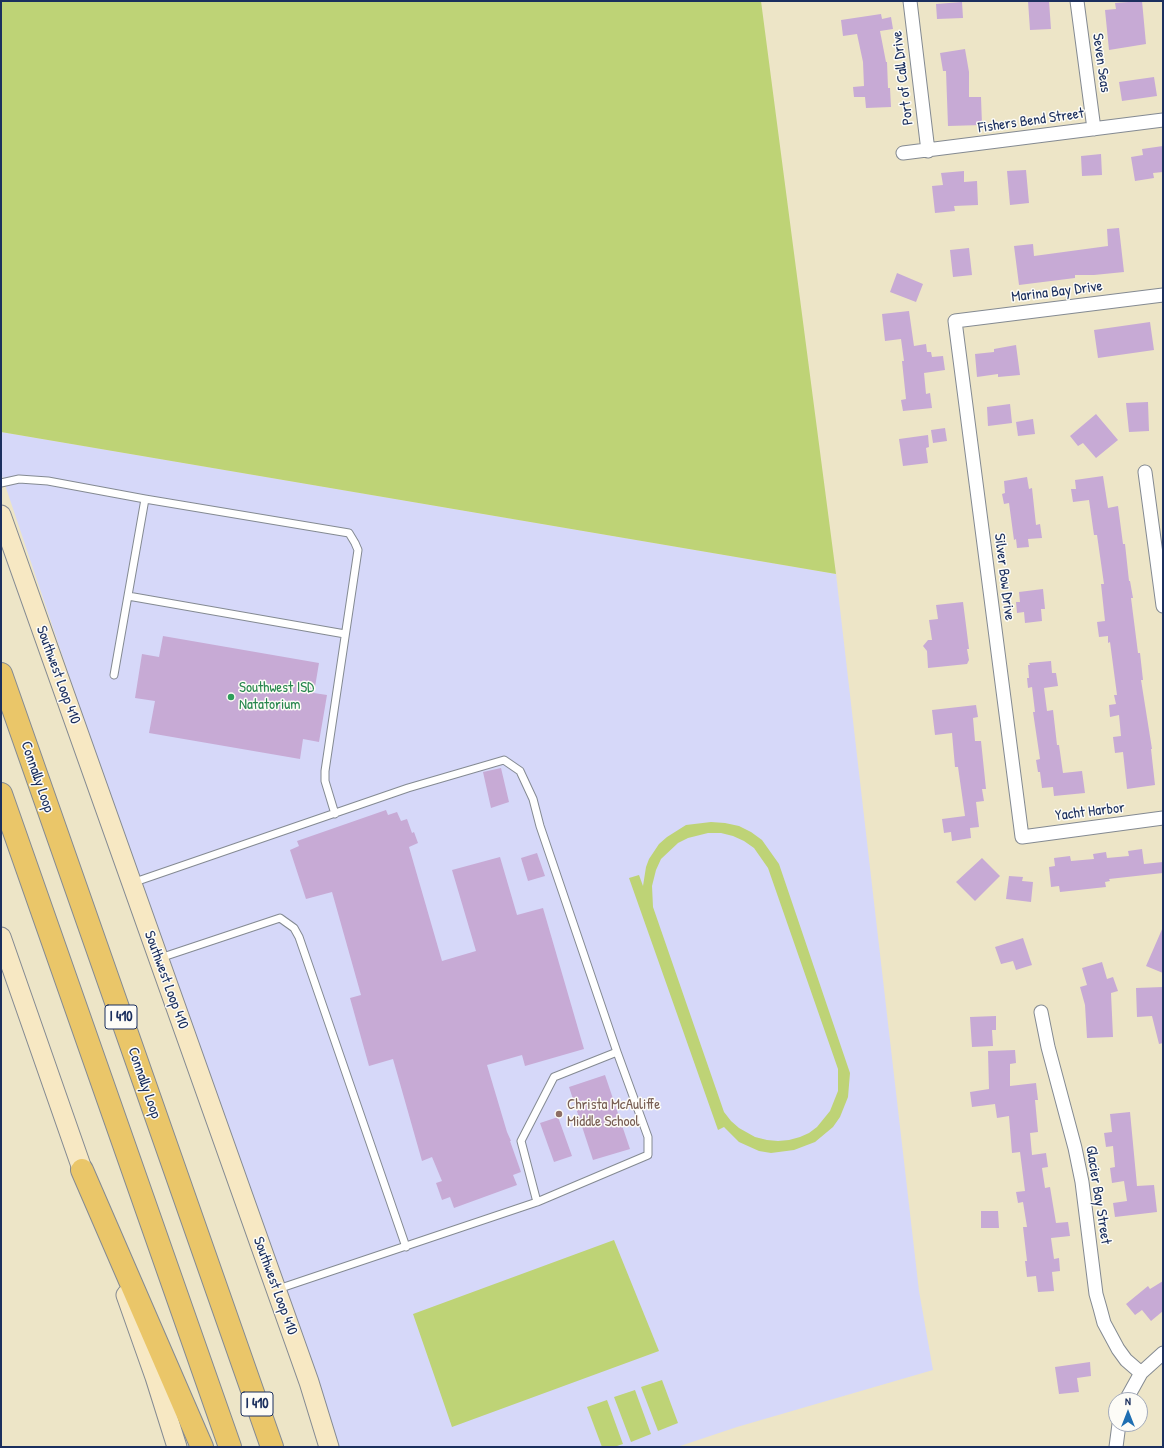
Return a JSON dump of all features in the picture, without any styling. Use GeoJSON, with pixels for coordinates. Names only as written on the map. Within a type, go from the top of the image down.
{"type":"FeatureCollection","features":[{"type":"Feature","properties":{"kind":"highway","name":"Connally Loop"},"geometry":{"type":"LineString","coordinates":[[1,674],[272,1447]]}},
{"type":"Feature","properties":{"kind":"highway","name":"I 410"},"geometry":{"type":"LineString","coordinates":[[1,794],[230,1447]]}},
{"type":"Feature","properties":{"kind":"highway"},"geometry":{"type":"LineString","coordinates":[[82,1170],[202,1447]]}},
{"type":"Feature","properties":{"kind":"highway"},"geometry":{"type":"LineString","coordinates":[[241,1361],[284,1447]]}},
{"type":"Feature","properties":{"kind":"main road","name":"Southwest Loop 410"},"geometry":{"type":"LineString","coordinates":[[1,514],[159,959],[274,1291],[309,1382],[329,1447]]}},
{"type":"Feature","properties":{"kind":"main road"},"geometry":{"type":"LineString","coordinates":[[1,937],[155,1377],[177,1447]]}},
{"type":"Feature","properties":{"kind":"street","name":"Port of Call Drive"},"geometry":{"type":"LineString","coordinates":[[910,1],[928,151]]}},
{"type":"Feature","properties":{"kind":"street","name":"Seven Seas"},"geometry":{"type":"LineString","coordinates":[[1077,1],[1094,129]]}},
{"type":"Feature","properties":{"kind":"street","name":"Fishers Bend Street"},"geometry":{"type":"LineString","coordinates":[[903,153],[1163,120]]}},
{"type":"Feature","properties":{"kind":"street","name":"Marina Bay Drive"},"geometry":{"type":"LineString","coordinates":[[955,321],[1163,295]]}},
{"type":"Feature","properties":{"kind":"street","name":"Silver Bow Drive"},"geometry":{"type":"LineString","coordinates":[[955,321],[1022,837]]}},
{"type":"Feature","properties":{"kind":"street"},"geometry":{"type":"LineString","coordinates":[[1145,472],[1163,606]]}},
{"type":"Feature","properties":{"kind":"street","name":"Yacht Harbor"},"geometry":{"type":"LineString","coordinates":[[1022,837],[1163,818]]}},
{"type":"Feature","properties":{"kind":"street","name":"Glacier Bay Street"},"geometry":{"type":"LineString","coordinates":[[1041,1012],[1048,1047],[1075,1148],[1082,1182],[1100,1308],[1104,1323],[1118,1349],[1126,1360],[1141,1373]]}},
{"type":"Feature","properties":{"kind":"street"},"geometry":{"type":"LineString","coordinates":[[1130,1392],[1141,1373],[1163,1353]]}},
{"type":"Feature","properties":{"kind":"street"},"geometry":{"type":"LineString","coordinates":[[1116,1447],[1118,1432]]}},
{"type":"Feature","properties":{"kind":"lane"},"geometry":{"type":"LineString","coordinates":[[1,483],[19,479],[48,481],[145,499],[349,533],[358,550],[325,771],[325,782],[335,814]]}},
{"type":"Feature","properties":{"kind":"lane"},"geometry":{"type":"LineString","coordinates":[[114,676],[145,499]]}},
{"type":"Feature","properties":{"kind":"lane"},"geometry":{"type":"LineString","coordinates":[[128,596],[345,634]]}},
{"type":"Feature","properties":{"kind":"lane"},"geometry":{"type":"LineString","coordinates":[[132,883],[408,788],[504,760],[520,771],[532,798],[540,826],[617,1052],[648,1137],[648,1155],[537,1202],[274,1291]]}},
{"type":"Feature","properties":{"kind":"lane"},"geometry":{"type":"LineString","coordinates":[[159,959],[280,918],[294,928],[299,938],[406,1247]]}},
{"type":"Feature","properties":{"kind":"lane"},"geometry":{"type":"LineString","coordinates":[[537,1202],[521,1140],[554,1077],[617,1052]]}},
{"type":"Feature","properties":{"kind":"shaded area","name":"Christa McAuliffe Middle School"},"geometry":{"type":"Polygon","coordinates":[[[1,432],[836,574],[919,1291],[933,1370],[737,1427],[677,1447],[337,1447],[157,937],[1,473],[1,432]]]}},
{"type":"Feature","properties":{"kind":"green space"},"geometry":{"type":"Polygon","coordinates":[[[1,1],[761,1],[836,574],[1,432],[1,1]]]}},
{"type":"Feature","properties":{"kind":"green space"},"geometry":{"type":"Polygon","coordinates":[[[711,822],[739,826],[762,840],[779,864],[850,1073],[848,1097],[840,1117],[833,1127],[815,1142],[794,1150],[771,1153],[759,1151],[739,1142],[724,1127],[718,1130],[629,878],[639,875],[643,886],[649,859],[659,844],[686,825],[711,822]],[[708,833],[688,838],[678,843],[661,859],[656,870],[652,886],[653,907],[724,1112],[739,1128],[755,1137],[778,1141],[789,1140],[809,1133],[817,1127],[830,1111],[838,1091],[838,1069],[768,868],[754,848],[733,836],[721,833],[708,833]]]}},
{"type":"Feature","properties":{"kind":"green space"},"geometry":{"type":"Polygon","coordinates":[[[614,1240],[659,1351],[452,1427],[413,1314],[614,1240]]]}},
{"type":"Feature","properties":{"kind":"green space"},"geometry":{"type":"Polygon","coordinates":[[[662,1380],[678,1423],[658,1431],[641,1387],[662,1380]]]}},
{"type":"Feature","properties":{"kind":"green space"},"geometry":{"type":"Polygon","coordinates":[[[635,1390],[651,1434],[631,1442],[614,1397],[635,1390]]]}},
{"type":"Feature","properties":{"kind":"green space"},"geometry":{"type":"Polygon","coordinates":[[[607,1400],[623,1444],[614,1447],[602,1447],[587,1407],[607,1400]]]}},
{"type":"Feature","properties":{"kind":"building"},"geometry":{"type":"Polygon","coordinates":[[[1028,1],[1049,1],[1051,29],[1030,30],[1028,1]]]}},
{"type":"Feature","properties":{"kind":"building"},"geometry":{"type":"Polygon","coordinates":[[[1142,1],[1146,44],[1109,50],[1105,10],[1116,9],[1115,3],[1142,1]]]}},
{"type":"Feature","properties":{"kind":"building"},"geometry":{"type":"Polygon","coordinates":[[[962,2],[963,18],[937,19],[936,4],[962,2]]]}},
{"type":"Feature","properties":{"kind":"building"},"geometry":{"type":"Polygon","coordinates":[[[881,14],[882,19],[891,17],[893,29],[880,31],[887,62],[888,88],[890,88],[891,107],[866,108],[865,97],[854,97],[853,87],[864,86],[863,62],[857,34],[843,36],[841,20],[881,14]]]}},
{"type":"Feature","properties":{"kind":"building"},"geometry":{"type":"Polygon","coordinates":[[[965,49],[969,72],[969,97],[981,97],[982,125],[948,126],[946,71],[943,71],[940,53],[965,49]]]}},
{"type":"Feature","properties":{"kind":"building"},"geometry":{"type":"Polygon","coordinates":[[[1154,77],[1157,96],[1122,101],[1119,82],[1154,77]]]}},
{"type":"Feature","properties":{"kind":"building"},"geometry":{"type":"Polygon","coordinates":[[[1163,146],[1163,172],[1153,173],[1154,178],[1135,181],[1131,157],[1143,155],[1142,149],[1163,146]]]}},
{"type":"Feature","properties":{"kind":"building"},"geometry":{"type":"Polygon","coordinates":[[[1101,154],[1102,175],[1082,176],[1081,156],[1101,154]]]}},
{"type":"Feature","properties":{"kind":"building"},"geometry":{"type":"Polygon","coordinates":[[[1026,170],[1029,203],[1010,205],[1007,171],[1026,170]]]}},
{"type":"Feature","properties":{"kind":"building"},"geometry":{"type":"Polygon","coordinates":[[[964,171],[964,182],[977,181],[978,205],[954,206],[955,211],[935,213],[932,186],[943,185],[941,173],[964,171]]]}},
{"type":"Feature","properties":{"kind":"building"},"geometry":{"type":"Polygon","coordinates":[[[1119,228],[1124,272],[1075,275],[1075,278],[1019,285],[1014,246],[1033,244],[1034,256],[1108,246],[1107,229],[1119,228]]]}},
{"type":"Feature","properties":{"kind":"building"},"geometry":{"type":"Polygon","coordinates":[[[969,248],[972,275],[953,277],[950,250],[969,248]]]}},
{"type":"Feature","properties":{"kind":"building"},"geometry":{"type":"Polygon","coordinates":[[[897,273],[923,284],[916,302],[890,292],[897,273]]]}},
{"type":"Feature","properties":{"kind":"building"},"geometry":{"type":"Polygon","coordinates":[[[909,311],[914,346],[926,344],[927,352],[931,352],[932,357],[943,356],[945,370],[924,373],[926,394],[930,393],[932,408],[903,411],[901,400],[906,399],[901,339],[885,341],[882,314],[909,311]]]}},
{"type":"Feature","properties":{"kind":"building"},"geometry":{"type":"Polygon","coordinates":[[[1150,322],[1154,350],[1098,358],[1094,330],[1150,322]]]}},
{"type":"Feature","properties":{"kind":"building"},"geometry":{"type":"Polygon","coordinates":[[[1016,345],[1020,375],[998,377],[998,374],[977,377],[975,354],[994,352],[994,349],[1016,345]]]}},
{"type":"Feature","properties":{"kind":"building"},"geometry":{"type":"Polygon","coordinates":[[[1148,402],[1149,431],[1129,432],[1126,403],[1148,402]]]}},
{"type":"Feature","properties":{"kind":"building"},"geometry":{"type":"Polygon","coordinates":[[[1010,404],[1012,423],[988,426],[987,407],[1010,404]]]}},
{"type":"Feature","properties":{"kind":"building"},"geometry":{"type":"Polygon","coordinates":[[[1096,414],[1118,440],[1096,458],[1083,443],[1078,446],[1070,436],[1096,414]]]}},
{"type":"Feature","properties":{"kind":"building"},"geometry":{"type":"Polygon","coordinates":[[[1033,419],[1035,434],[1018,436],[1016,422],[1033,419]]]}},
{"type":"Feature","properties":{"kind":"building"},"geometry":{"type":"Polygon","coordinates":[[[945,428],[947,441],[933,443],[931,430],[945,428]]]}},
{"type":"Feature","properties":{"kind":"building"},"geometry":{"type":"Polygon","coordinates":[[[928,435],[929,447],[926,448],[928,463],[903,466],[899,439],[928,435]]]}},
{"type":"Feature","properties":{"kind":"building"},"geometry":{"type":"Polygon","coordinates":[[[1103,476],[1108,508],[1118,506],[1123,544],[1125,544],[1129,581],[1133,598],[1131,598],[1138,653],[1140,653],[1143,680],[1141,680],[1152,749],[1155,785],[1127,789],[1123,752],[1115,753],[1113,737],[1121,736],[1119,715],[1110,717],[1109,705],[1116,704],[1114,695],[1117,695],[1110,642],[1108,643],[1108,636],[1099,637],[1097,622],[1105,621],[1101,584],[1104,584],[1097,535],[1094,535],[1089,500],[1073,502],[1071,489],[1076,489],[1075,480],[1103,476]]]}},
{"type":"Feature","properties":{"kind":"building"},"geometry":{"type":"Polygon","coordinates":[[[1027,477],[1029,489],[1032,488],[1036,525],[1040,524],[1042,538],[1028,539],[1029,547],[1017,548],[1016,539],[1014,540],[1009,503],[1004,504],[1002,494],[1005,493],[1004,481],[1027,477]]]}},
{"type":"Feature","properties":{"kind":"building"},"geometry":{"type":"Polygon","coordinates":[[[1043,589],[1045,609],[1041,609],[1042,621],[1025,623],[1024,612],[1017,613],[1016,602],[1020,602],[1019,592],[1043,589]]]}},
{"type":"Feature","properties":{"kind":"building"},"geometry":{"type":"Polygon","coordinates":[[[963,602],[969,649],[967,649],[969,660],[967,664],[928,668],[927,651],[923,646],[928,640],[932,640],[929,620],[938,619],[936,605],[963,602]]]}},
{"type":"Feature","properties":{"kind":"building","name":"Southwest ISD Natatorium"},"geometry":{"type":"Polygon","coordinates":[[[163,636],[319,663],[314,693],[327,695],[319,742],[303,739],[300,759],[149,733],[155,701],[135,698],[142,654],[159,657],[163,636]]]}},
{"type":"Feature","properties":{"kind":"building"},"geometry":{"type":"Polygon","coordinates":[[[1051,661],[1052,673],[1056,673],[1058,686],[1044,688],[1047,711],[1053,710],[1057,745],[1059,745],[1063,773],[1082,771],[1085,793],[1054,796],[1053,787],[1042,788],[1040,772],[1038,772],[1036,760],[1040,759],[1033,712],[1035,712],[1032,687],[1028,688],[1027,678],[1029,678],[1029,663],[1051,661]]]}},
{"type":"Feature","properties":{"kind":"building"},"geometry":{"type":"Polygon","coordinates":[[[976,705],[978,717],[973,718],[975,741],[981,741],[986,789],[982,789],[984,801],[976,802],[979,827],[970,828],[971,838],[952,841],[951,832],[944,833],[942,819],[965,816],[958,767],[955,767],[952,733],[935,735],[932,710],[976,705]]]}},
{"type":"Feature","properties":{"kind":"building"},"geometry":{"type":"Polygon","coordinates":[[[501,768],[509,802],[491,808],[483,772],[501,768]]]}},
{"type":"Feature","properties":{"kind":"building"},"geometry":{"type":"Polygon","coordinates":[[[386,810],[388,815],[397,812],[401,821],[407,819],[412,833],[414,832],[418,843],[409,847],[442,961],[476,951],[452,870],[500,857],[517,915],[543,908],[584,1049],[525,1066],[522,1055],[487,1065],[507,1132],[521,1172],[513,1175],[517,1185],[454,1208],[450,1197],[442,1200],[436,1183],[442,1181],[432,1157],[422,1161],[393,1059],[369,1066],[350,998],[361,995],[332,892],[306,899],[290,850],[299,846],[297,841],[386,810]]]}},
{"type":"Feature","properties":{"kind":"building"},"geometry":{"type":"Polygon","coordinates":[[[1142,849],[1144,864],[1163,862],[1163,873],[1109,879],[1110,881],[1105,882],[1106,887],[1060,892],[1059,886],[1051,887],[1049,867],[1055,866],[1054,858],[1070,856],[1071,861],[1094,859],[1093,854],[1106,852],[1107,858],[1129,856],[1128,851],[1142,849]]]}},
{"type":"Feature","properties":{"kind":"building"},"geometry":{"type":"Polygon","coordinates":[[[537,853],[545,876],[528,881],[521,858],[537,853]]]}},
{"type":"Feature","properties":{"kind":"building"},"geometry":{"type":"Polygon","coordinates":[[[982,858],[1000,876],[975,901],[956,882],[982,858]]]}},
{"type":"Feature","properties":{"kind":"building"},"geometry":{"type":"Polygon","coordinates":[[[1009,876],[1023,877],[1022,881],[1033,882],[1031,902],[1006,899],[1009,876]]]}},
{"type":"Feature","properties":{"kind":"building"},"geometry":{"type":"Polygon","coordinates":[[[1163,927],[1163,973],[1146,966],[1163,927]]]}},
{"type":"Feature","properties":{"kind":"building"},"geometry":{"type":"Polygon","coordinates":[[[1023,938],[1032,965],[1016,970],[1013,961],[1001,964],[995,947],[1023,938]]]}},
{"type":"Feature","properties":{"kind":"building"},"geometry":{"type":"Polygon","coordinates":[[[1102,962],[1107,979],[1113,977],[1118,991],[1111,993],[1113,1037],[1087,1038],[1085,1005],[1080,987],[1087,985],[1082,968],[1102,962]]]}},
{"type":"Feature","properties":{"kind":"building"},"geometry":{"type":"Polygon","coordinates":[[[1163,987],[1163,1043],[1159,1044],[1152,1016],[1137,1017],[1136,988],[1163,987]]]}},
{"type":"Feature","properties":{"kind":"building"},"geometry":{"type":"Polygon","coordinates":[[[996,1016],[996,1030],[992,1030],[993,1046],[972,1047],[970,1017],[996,1016]]]}},
{"type":"Feature","properties":{"kind":"building"},"geometry":{"type":"Polygon","coordinates":[[[1015,1050],[1016,1063],[1010,1064],[1010,1086],[1036,1083],[1038,1100],[1035,1100],[1038,1132],[1030,1133],[1032,1155],[1046,1153],[1048,1167],[1042,1168],[1045,1188],[1050,1187],[1056,1223],[1068,1222],[1070,1236],[1051,1238],[1054,1259],[1059,1258],[1060,1271],[1052,1272],[1054,1291],[1038,1292],[1036,1276],[1027,1277],[1025,1261],[1027,1261],[1023,1227],[1027,1227],[1023,1202],[1018,1203],[1016,1192],[1025,1191],[1020,1152],[1012,1153],[1009,1116],[997,1118],[995,1104],[972,1107],[970,1092],[989,1089],[988,1051],[1015,1050]]]}},
{"type":"Feature","properties":{"kind":"building"},"geometry":{"type":"Polygon","coordinates":[[[605,1075],[630,1149],[593,1160],[569,1087],[605,1075]]]}},
{"type":"Feature","properties":{"kind":"building"},"geometry":{"type":"Polygon","coordinates":[[[1130,1112],[1137,1186],[1154,1185],[1157,1212],[1115,1217],[1113,1203],[1127,1201],[1124,1181],[1112,1183],[1110,1168],[1115,1167],[1113,1146],[1106,1147],[1104,1133],[1112,1132],[1110,1114],[1130,1112]]]}},
{"type":"Feature","properties":{"kind":"building"},"geometry":{"type":"Polygon","coordinates":[[[558,1117],[572,1156],[554,1162],[540,1123],[558,1117]]]}},
{"type":"Feature","properties":{"kind":"building"},"geometry":{"type":"Polygon","coordinates":[[[981,1211],[998,1211],[999,1228],[981,1228],[981,1211]]]}},
{"type":"Feature","properties":{"kind":"building"},"geometry":{"type":"Polygon","coordinates":[[[1163,1281],[1163,1311],[1151,1321],[1142,1310],[1135,1315],[1126,1304],[1148,1286],[1150,1289],[1163,1281]]]}},
{"type":"Feature","properties":{"kind":"building"},"geometry":{"type":"Polygon","coordinates":[[[1090,1362],[1091,1376],[1077,1378],[1079,1392],[1059,1394],[1055,1367],[1090,1362]]]}},
{"type":"Feature","properties":{"kind":"place","name":"Southwest ISD Natatorium"},"geometry":{"type":"Point","coordinates":[231,697]}},
{"type":"Feature","properties":{"kind":"place","name":"Christa McAuliffe Middle School"},"geometry":{"type":"Point","coordinates":[559,1114]}}]}
